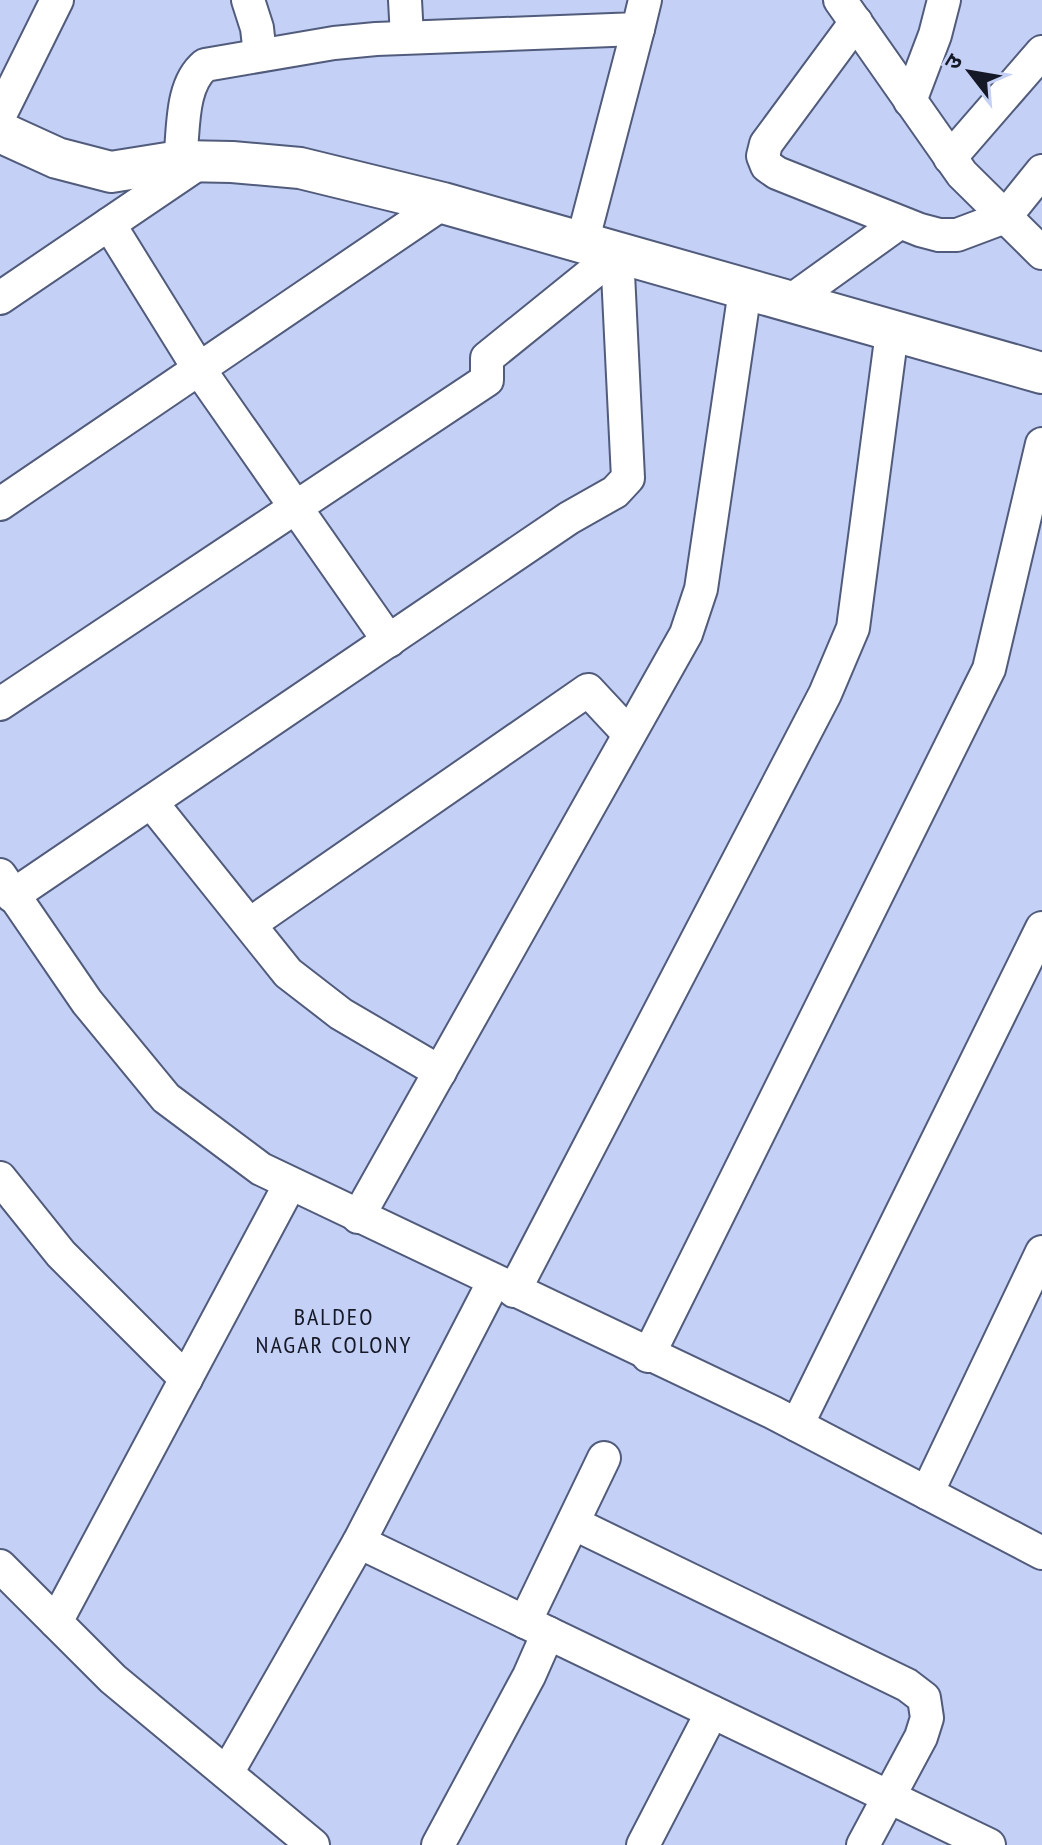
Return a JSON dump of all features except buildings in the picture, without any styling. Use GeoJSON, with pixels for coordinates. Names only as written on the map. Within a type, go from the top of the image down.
{"type":"FeatureCollection","features":[{"type":"Feature","properties":{"kind":"street"},"geometry":{"type":"LineString","coordinates":[[0,115],[57,0]]}},
{"type":"Feature","properties":{"kind":"street"},"geometry":{"type":"LineString","coordinates":[[248,0],[257,28],[260,55]]}},
{"type":"Feature","properties":{"kind":"street"},"geometry":{"type":"LineString","coordinates":[[405,0],[407,37]]}},
{"type":"Feature","properties":{"kind":"street"},"geometry":{"type":"LineString","coordinates":[[910,101],[935,35],[944,0]]}},
{"type":"Feature","properties":{"kind":"street"},"geometry":{"type":"LineString","coordinates":[[848,11],[962,174],[1029,233],[939,235],[899,223],[777,173],[767,166],[763,156],[766,144],[848,11]]}},
{"type":"Feature","properties":{"kind":"street"},"geometry":{"type":"LineString","coordinates":[[191,161],[189,86],[195,74],[205,65],[334,43],[642,15],[600,248],[628,478],[615,492],[569,518],[7,896],[87,1002],[166,1098],[261,1169],[797,1425],[1042,1553]]}},
{"type":"Feature","properties":{"kind":"street"},"geometry":{"type":"LineString","coordinates":[[950,158],[1042,52]]}},
{"type":"Feature","properties":{"kind":"street"},"geometry":{"type":"LineString","coordinates":[[0,132],[57,158],[111,172],[191,161],[300,168],[443,203],[1042,373]]}},
{"type":"Feature","properties":{"kind":"street"},"geometry":{"type":"LineString","coordinates":[[0,298],[109,224],[191,161]]}},
{"type":"Feature","properties":{"kind":"street"},"geometry":{"type":"LineString","coordinates":[[1029,233],[1042,171]]}},
{"type":"Feature","properties":{"kind":"street"},"geometry":{"type":"LineString","coordinates":[[0,504],[443,203]]}},
{"type":"Feature","properties":{"kind":"street"},"geometry":{"type":"LineString","coordinates":[[789,302],[899,223]]}},
{"type":"Feature","properties":{"kind":"street"},"geometry":{"type":"LineString","coordinates":[[109,224],[199,369],[389,641]]}},
{"type":"Feature","properties":{"kind":"street"},"geometry":{"type":"LineString","coordinates":[[0,704],[487,380],[487,358],[600,248]]}},
{"type":"Feature","properties":{"kind":"street"},"geometry":{"type":"LineString","coordinates":[[358,1217],[686,634],[701,589],[745,290]]}},
{"type":"Feature","properties":{"kind":"street"},"geometry":{"type":"LineString","coordinates":[[227,1773],[504,1286],[825,694],[853,628],[892,332]]}},
{"type":"Feature","properties":{"kind":"street"},"geometry":{"type":"LineString","coordinates":[[648,1356],[989,669],[1042,444]]}},
{"type":"Feature","properties":{"kind":"street"},"geometry":{"type":"LineString","coordinates":[[250,924],[588,690],[629,734]]}},
{"type":"Feature","properties":{"kind":"street"},"geometry":{"type":"LineString","coordinates":[[151,802],[288,973],[341,1014],[440,1072]]}},
{"type":"Feature","properties":{"kind":"street"},"geometry":{"type":"LineString","coordinates":[[797,1425],[1042,928]]}},
{"type":"Feature","properties":{"kind":"street"},"geometry":{"type":"LineString","coordinates":[[0,1178],[61,1254],[186,1379]]}},
{"type":"Feature","properties":{"kind":"street"},"geometry":{"type":"LineString","coordinates":[[56,1622],[290,1184]]}},
{"type":"Feature","properties":{"kind":"street"},"geometry":{"type":"LineString","coordinates":[[927,1493],[1042,1252]]}},
{"type":"Feature","properties":{"kind":"street"},"geometry":{"type":"LineString","coordinates":[[438,1845],[529,1676],[536,1628],[573,1523],[604,1458]]}},
{"type":"Feature","properties":{"kind":"street"},"geometry":{"type":"LineString","coordinates":[[573,1523],[907,1685],[924,1698],[927,1718],[921,1737],[863,1845]]}},
{"type":"Feature","properties":{"kind":"street"},"geometry":{"type":"LineString","coordinates":[[359,1542],[989,1845]]}},
{"type":"Feature","properties":{"kind":"street"},"geometry":{"type":"LineString","coordinates":[[0,1566],[113,1679],[313,1845]]}},
{"type":"Feature","properties":{"kind":"street"},"geometry":{"type":"LineString","coordinates":[[643,1845],[712,1712]]}},
{"type":"Feature","properties":{"kind":"district","name":"BALDEO NAGAR COLONY"},"geometry":{"type":"Point","coordinates":[334,1330]}}]}
